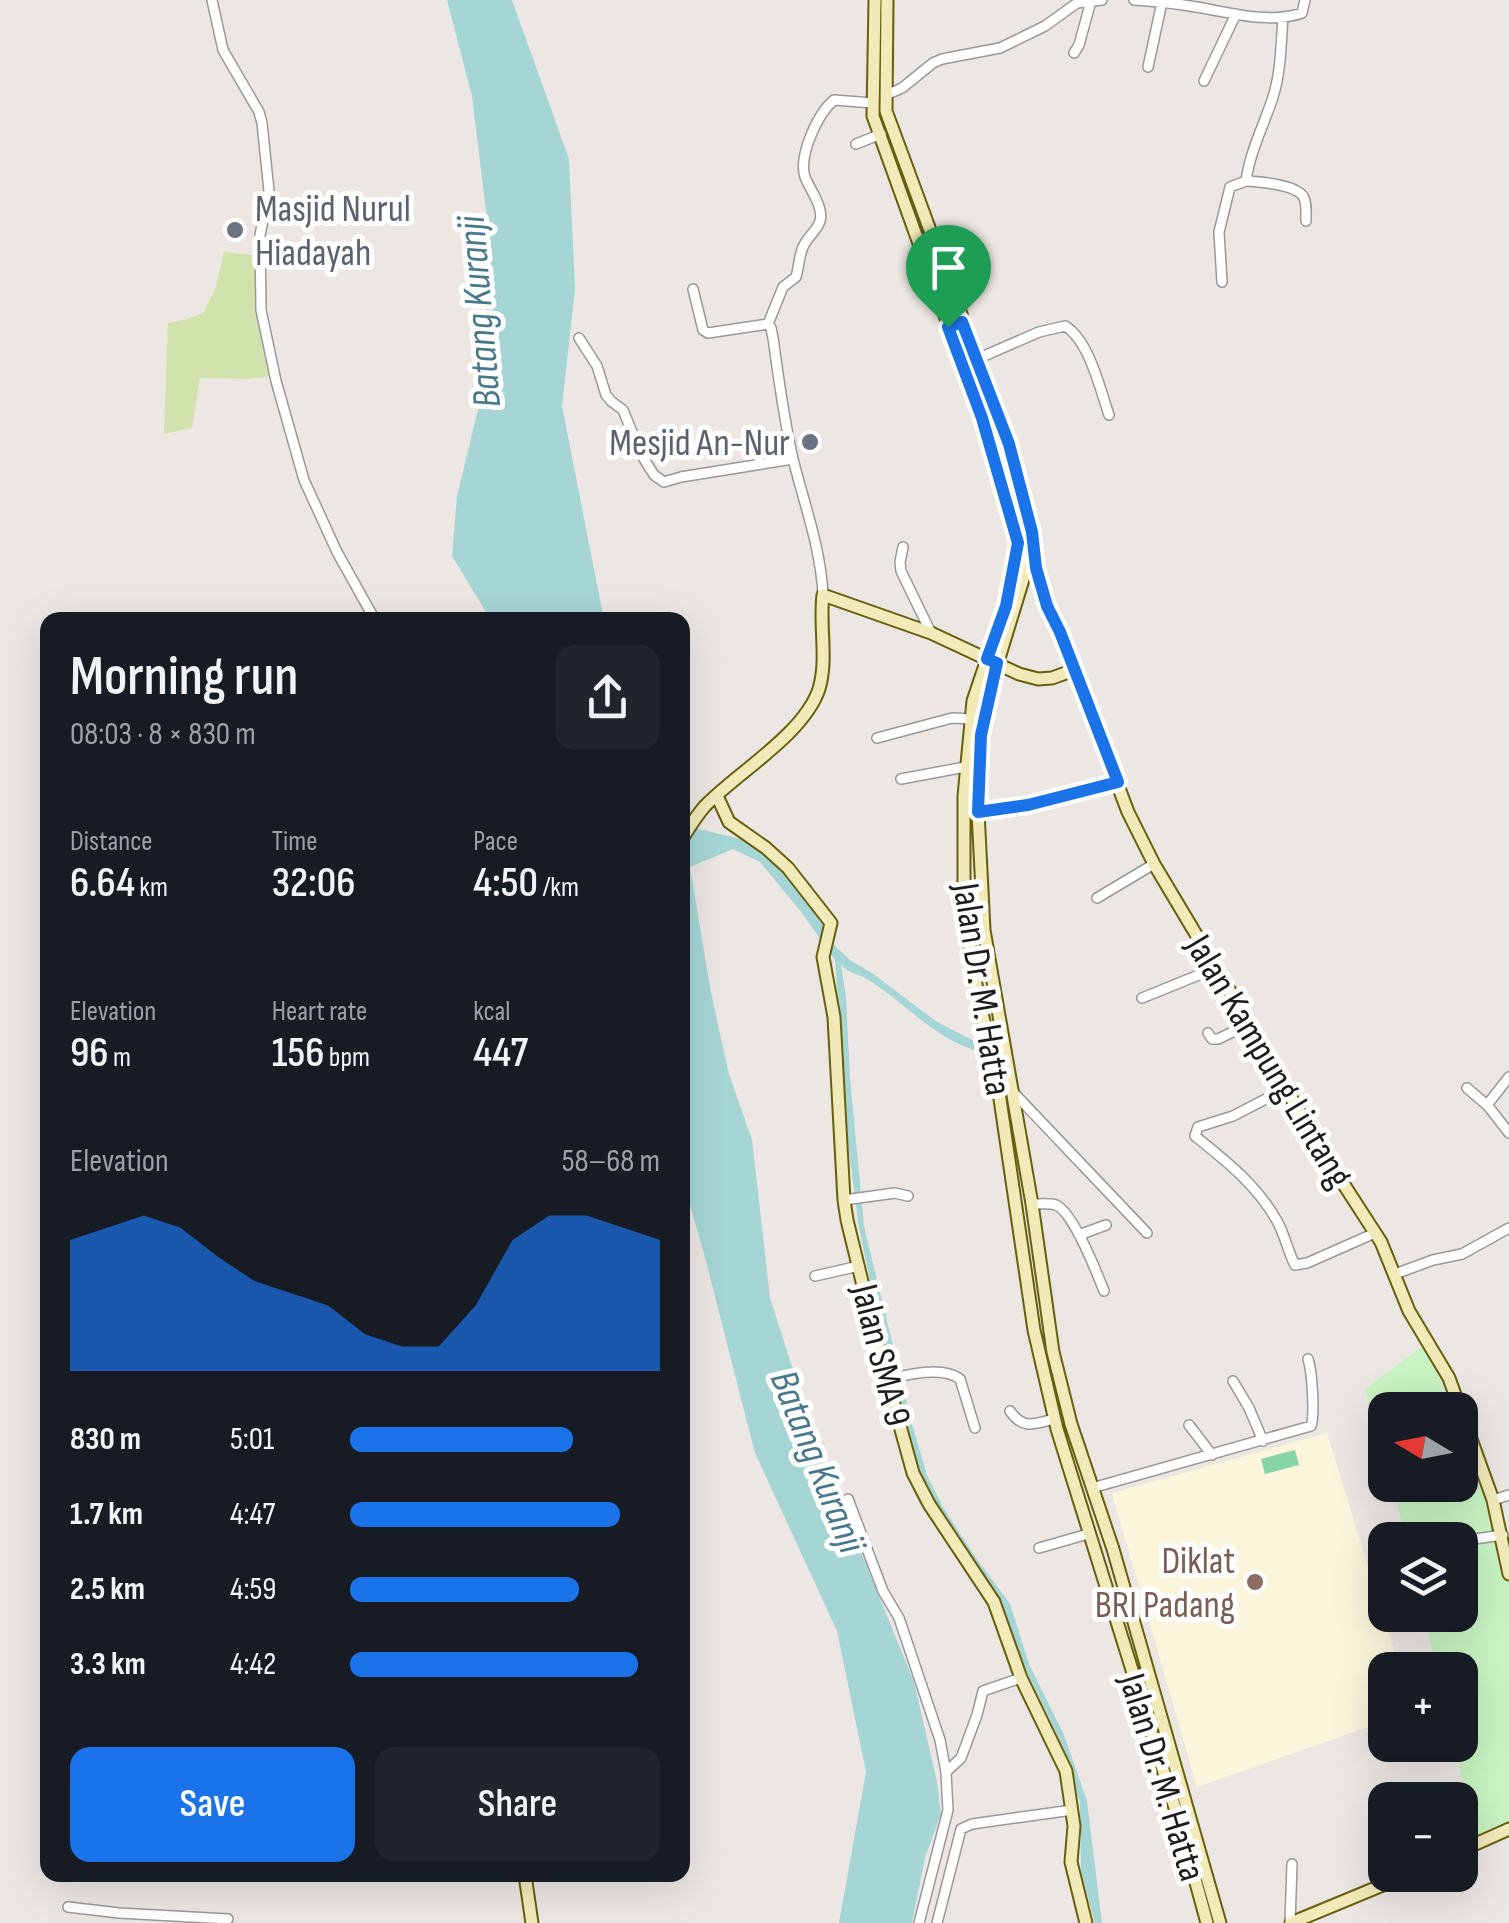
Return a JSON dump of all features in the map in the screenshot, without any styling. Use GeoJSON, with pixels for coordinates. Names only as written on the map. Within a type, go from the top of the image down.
{"type":"FeatureCollection","features":[{"type":"Feature","properties":{"kind":"main road","name":"Jalan Dr. M. Hatta"},"geometry":{"type":"LineString","coordinates":[[875,0],[873,116],[982,418],[1018,543],[992,661],[981,735],[978,812],[984,930],[1032,1204],[1053,1352],[1071,1424],[1113,1550],[1182,1812],[1206,1923]]}},
{"type":"Feature","properties":{"kind":"main road","name":"Jalan Dr. M. Hatta"},"geometry":{"type":"LineString","coordinates":[[887,0],[886,111],[1009,444],[1032,532],[1033,547],[992,661],[973,701],[965,768],[966,916],[978,996],[996,1072],[1032,1316],[1056,1424],[1088,1534],[1220,1923]]}},
{"type":"Feature","properties":{"kind":"main road"},"geometry":{"type":"LineString","coordinates":[[948,327],[962,322]]}},
{"type":"Feature","properties":{"kind":"main road"},"geometry":{"type":"LineString","coordinates":[[690,828],[705,806],[775,745],[814,702],[823,660],[823,594],[931,633],[1019,674],[1052,678],[1074,670]]}},
{"type":"Feature","properties":{"kind":"main road","name":"Jalan Kampung Lintang"},"geometry":{"type":"LineString","coordinates":[[1074,670],[1128,812],[1154,864],[1285,1090],[1376,1233],[1409,1311],[1449,1378],[1493,1500],[1509,1574]]}},
{"type":"Feature","properties":{"kind":"main road","name":"Jalan SMA 9"},"geometry":{"type":"LineString","coordinates":[[717,796],[734,828],[788,868],[831,923],[824,950],[825,971],[834,1017],[849,1200],[859,1266],[893,1378],[913,1473],[994,1602],[1021,1678],[1066,1771],[1074,1826],[1071,1862],[1086,1923]]}},
{"type":"Feature","properties":{"kind":"main road"},"geometry":{"type":"LineString","coordinates":[[1056,1424],[1071,1424]]}},
{"type":"Feature","properties":{"kind":"main road"},"geometry":{"type":"LineString","coordinates":[[1478,1842],[1503,1832]]}},
{"type":"Feature","properties":{"kind":"main road"},"geometry":{"type":"LineString","coordinates":[[526,1882],[532,1923]]}},
{"type":"Feature","properties":{"kind":"main road"},"geometry":{"type":"LineString","coordinates":[[1292,1923],[1368,1892]]}},
{"type":"Feature","properties":{"kind":"street"},"geometry":{"type":"LineString","coordinates":[[212,0],[223,50],[262,123],[268,191],[260,235],[261,310],[294,450],[317,512],[371,612]]}},
{"type":"Feature","properties":{"kind":"street"},"geometry":{"type":"LineString","coordinates":[[886,95],[942,59],[1000,48],[1045,26],[1069,4],[1102,0]]}},
{"type":"Feature","properties":{"kind":"street"},"geometry":{"type":"LineString","coordinates":[[1134,0],[1283,17],[1302,13],[1305,0]]}},
{"type":"Feature","properties":{"kind":"street"},"geometry":{"type":"LineString","coordinates":[[1074,53],[1091,1]]}},
{"type":"Feature","properties":{"kind":"street"},"geometry":{"type":"LineString","coordinates":[[1148,67],[1162,2]]}},
{"type":"Feature","properties":{"kind":"street"},"geometry":{"type":"LineString","coordinates":[[1204,81],[1236,14]]}},
{"type":"Feature","properties":{"kind":"street"},"geometry":{"type":"LineString","coordinates":[[1246,181],[1277,85],[1283,17]]}},
{"type":"Feature","properties":{"kind":"street"},"geometry":{"type":"LineString","coordinates":[[768,324],[783,287],[796,277],[802,247],[820,222],[820,211],[804,174],[809,141],[826,107],[834,100],[873,103]]}},
{"type":"Feature","properties":{"kind":"street"},"geometry":{"type":"LineString","coordinates":[[856,144],[880,134]]}},
{"type":"Feature","properties":{"kind":"street"},"geometry":{"type":"LineString","coordinates":[[1222,282],[1219,232],[1228,192],[1234,185],[1246,181],[1301,193],[1306,201],[1306,221]]}},
{"type":"Feature","properties":{"kind":"street"},"geometry":{"type":"LineString","coordinates":[[693,288],[703,330],[708,333],[768,324]]}},
{"type":"Feature","properties":{"kind":"street"},"geometry":{"type":"LineString","coordinates":[[768,324],[793,459],[822,571],[823,594]]}},
{"type":"Feature","properties":{"kind":"street"},"geometry":{"type":"LineString","coordinates":[[977,359],[1039,332],[1066,326],[1082,342],[1109,415]]}},
{"type":"Feature","properties":{"kind":"street"},"geometry":{"type":"LineString","coordinates":[[578,338],[597,366],[606,394],[623,410],[642,454],[660,480],[793,459]]}},
{"type":"Feature","properties":{"kind":"street"},"geometry":{"type":"LineString","coordinates":[[1018,543],[1033,547]]}},
{"type":"Feature","properties":{"kind":"street"},"geometry":{"type":"LineString","coordinates":[[903,546],[901,571],[931,633]]}},
{"type":"Feature","properties":{"kind":"street","name":"Jalan Kampung Lintang"},"geometry":{"type":"LineString","coordinates":[[1033,547],[1047,606],[1074,670]]}},
{"type":"Feature","properties":{"kind":"street"},"geometry":{"type":"LineString","coordinates":[[877,738],[952,718],[971,720]]}},
{"type":"Feature","properties":{"kind":"street"},"geometry":{"type":"LineString","coordinates":[[901,780],[965,768]]}},
{"type":"Feature","properties":{"kind":"street"},"geometry":{"type":"LineString","coordinates":[[978,812],[1039,802],[1118,782]]}},
{"type":"Feature","properties":{"kind":"street"},"geometry":{"type":"LineString","coordinates":[[1098,898],[1154,864]]}},
{"type":"Feature","properties":{"kind":"street"},"geometry":{"type":"LineString","coordinates":[[1142,998],[1216,968]]}},
{"type":"Feature","properties":{"kind":"street"},"geometry":{"type":"LineString","coordinates":[[1208,1033],[1218,1040],[1249,1024]]}},
{"type":"Feature","properties":{"kind":"street"},"geometry":{"type":"LineString","coordinates":[[1487,1104],[1509,1077]]}},
{"type":"Feature","properties":{"kind":"street"},"geometry":{"type":"LineString","coordinates":[[1466,1088],[1487,1104],[1509,1133]]}},
{"type":"Feature","properties":{"kind":"street"},"geometry":{"type":"LineString","coordinates":[[1285,1090],[1233,1116],[1198,1127],[1194,1136],[1243,1175],[1263,1200],[1279,1224],[1295,1265],[1376,1233]]}},
{"type":"Feature","properties":{"kind":"street"},"geometry":{"type":"LineString","coordinates":[[1013,1096],[1147,1233]]}},
{"type":"Feature","properties":{"kind":"street"},"geometry":{"type":"LineString","coordinates":[[849,1200],[895,1193],[908,1196]]}},
{"type":"Feature","properties":{"kind":"street"},"geometry":{"type":"LineString","coordinates":[[1032,1204],[1060,1207],[1080,1234],[1104,1291]]}},
{"type":"Feature","properties":{"kind":"street"},"geometry":{"type":"LineString","coordinates":[[1080,1234],[1106,1226]]}},
{"type":"Feature","properties":{"kind":"street"},"geometry":{"type":"LineString","coordinates":[[1396,1274],[1462,1254],[1509,1228]]}},
{"type":"Feature","properties":{"kind":"street"},"geometry":{"type":"LineString","coordinates":[[814,1276],[859,1266]]}},
{"type":"Feature","properties":{"kind":"street"},"geometry":{"type":"LineString","coordinates":[[1092,1488],[1311,1426],[1314,1413],[1308,1359]]}},
{"type":"Feature","properties":{"kind":"street"},"geometry":{"type":"LineString","coordinates":[[893,1378],[940,1372],[956,1375],[974,1428]]}},
{"type":"Feature","properties":{"kind":"street"},"geometry":{"type":"LineString","coordinates":[[1233,1381],[1263,1440]]}},
{"type":"Feature","properties":{"kind":"street"},"geometry":{"type":"LineString","coordinates":[[1010,1410],[1018,1422],[1056,1424]]}},
{"type":"Feature","properties":{"kind":"street"},"geometry":{"type":"LineString","coordinates":[[1188,1425],[1212,1455]]}},
{"type":"Feature","properties":{"kind":"street"},"geometry":{"type":"LineString","coordinates":[[1493,1500],[1509,1495]]}},
{"type":"Feature","properties":{"kind":"street"},"geometry":{"type":"LineString","coordinates":[[848,1498],[883,1591],[899,1618],[940,1740],[946,1772],[948,1810],[919,1923]]}},
{"type":"Feature","properties":{"kind":"street"},"geometry":{"type":"LineString","coordinates":[[1038,1548],[1088,1534]]}},
{"type":"Feature","properties":{"kind":"street"},"geometry":{"type":"LineString","coordinates":[[1478,1538],[1502,1535]]}},
{"type":"Feature","properties":{"kind":"street"},"geometry":{"type":"LineString","coordinates":[[946,1772],[960,1758],[978,1715],[980,1694],[1021,1678]]}},
{"type":"Feature","properties":{"kind":"street"},"geometry":{"type":"LineString","coordinates":[[938,1923],[961,1829],[972,1824],[1072,1810]]}},
{"type":"Feature","properties":{"kind":"street"},"geometry":{"type":"LineString","coordinates":[[1292,1864],[1292,1923]]}},
{"type":"Feature","properties":{"kind":"street"},"geometry":{"type":"LineString","coordinates":[[68,1906],[119,1918],[228,1919]]}},
{"type":"Feature","properties":{"kind":"shaded area","name":"Diklat BRI Padang"},"geometry":{"type":"Polygon","coordinates":[[[1327,1433],[1368,1566],[1368,1632],[1388,1632],[1394,1652],[1368,1652],[1368,1727],[1197,1787],[1112,1493],[1327,1433]]]}},
{"type":"Feature","properties":{"kind":"green space"},"geometry":{"type":"Polygon","coordinates":[[[224,252],[252,255],[275,376],[200,378],[192,428],[164,434],[168,323],[203,313],[216,287],[224,252]]]}},
{"type":"Feature","properties":{"kind":"green space"},"geometry":{"type":"Polygon","coordinates":[[[1426,1344],[1445,1392],[1368,1392],[1368,1399],[1365,1389],[1426,1344]]]}},
{"type":"Feature","properties":{"kind":"green space"},"geometry":{"type":"Polygon","coordinates":[[[1295,1450],[1299,1465],[1265,1474],[1261,1459],[1295,1450]]]}},
{"type":"Feature","properties":{"kind":"green space"},"geometry":{"type":"Polygon","coordinates":[[[1478,1479],[1509,1559],[1509,1831],[1478,1843],[1478,1782],[1463,1782],[1458,1762],[1478,1762],[1478,1652],[1433,1652],[1428,1632],[1478,1632],[1478,1522],[1402,1522],[1397,1502],[1478,1502],[1478,1479]]]}},
{"type":"Feature","properties":{"kind":"water"},"geometry":{"type":"Polygon","coordinates":[[[447,0],[512,0],[569,159],[575,289],[562,406],[602,612],[486,612],[452,556],[457,496],[481,397],[490,243],[472,96],[447,0]]]}},
{"type":"Feature","properties":{"kind":"water"},"geometry":{"type":"Polygon","coordinates":[[[690,827],[749,841],[779,864],[828,929],[835,946],[850,960],[937,1022],[978,1043],[981,1052],[950,1039],[841,964],[864,1226],[912,1424],[927,1475],[943,1507],[1010,1604],[1029,1664],[1064,1735],[1087,1801],[1102,1923],[1095,1923],[1081,1872],[1080,1803],[1060,1741],[1024,1666],[1003,1610],[953,1536],[916,1468],[859,1228],[849,1151],[835,960],[760,862],[733,849],[690,867],[690,827]]]}},
{"type":"Feature","properties":{"kind":"water","name":"Batang Kuranji"},"geometry":{"type":"Polygon","coordinates":[[[690,867],[729,1074],[752,1140],[770,1298],[818,1447],[914,1682],[937,1782],[941,1814],[925,1858],[912,1923],[839,1923],[866,1772],[837,1631],[755,1453],[690,1205],[690,867]]]}},
{"type":"Feature","properties":{"kind":"place","name":"Masjid Nurul Hiadayah"},"geometry":{"type":"Point","coordinates":[235,230]}},
{"type":"Feature","properties":{"kind":"place","name":"Mesjid An-Nur"},"geometry":{"type":"Point","coordinates":[810,442]}},
{"type":"Feature","properties":{"kind":"place","name":"Diklat BRI Padang"},"geometry":{"type":"Point","coordinates":[1255,1582]}},
{"type":"Feature","properties":{"kind":"route"},"geometry":{"type":"LineString","coordinates":[[962,322],[1009,444],[1047,606],[1118,782],[1102,788],[978,812],[981,735],[997,663],[987,659],[1006,606],[1018,543],[982,418],[948,327],[962,322]]}}]}
